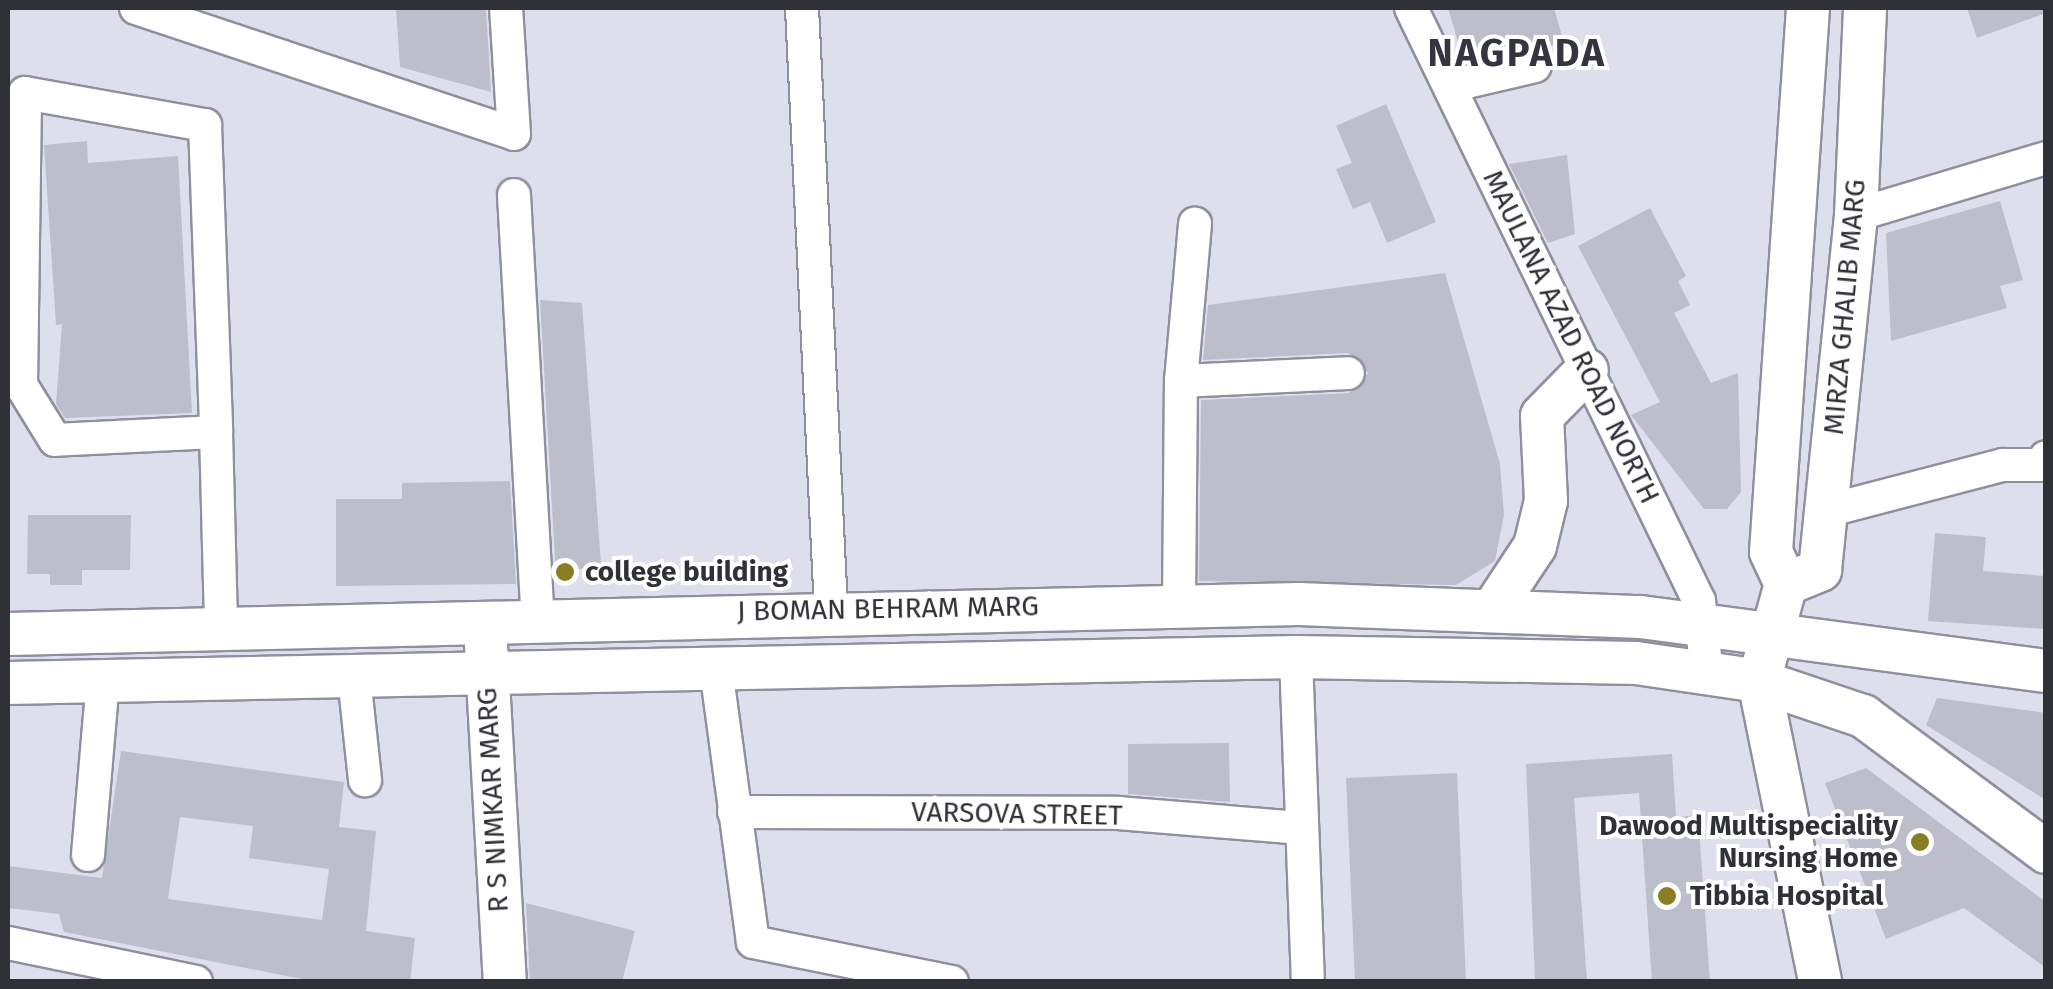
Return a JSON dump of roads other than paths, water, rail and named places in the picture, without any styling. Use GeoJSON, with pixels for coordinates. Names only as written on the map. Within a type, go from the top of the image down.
{"type":"FeatureCollection","features":[{"type":"Feature","properties":{"kind":"main road","name":"MIRZA GHALIB MARG"},"geometry":{"type":"LineString","coordinates":[[1808,8],[1772,552],[1786,584],[1820,570],[1856,215],[1865,8]]}},
{"type":"Feature","properties":{"kind":"main road"},"geometry":{"type":"LineString","coordinates":[[1492,611],[1536,546],[1546,501],[1542,416],[1587,370]]}},
{"type":"Feature","properties":{"kind":"main road"},"geometry":{"type":"LineString","coordinates":[[1786,584],[1766,637],[1759,681],[1820,982]]}},
{"type":"Feature","properties":{"kind":"main road","name":"J BOMAN BEHRAM MARG"},"geometry":{"type":"LineString","coordinates":[[8,634],[831,609],[1179,605],[1492,611],[1705,627],[2046,671]]}},
{"type":"Feature","properties":{"kind":"main road","name":"R S NIMKAR MARG"},"geometry":{"type":"LineString","coordinates":[[486,619],[485,674],[505,982]]}},
{"type":"Feature","properties":{"kind":"main road","name":"J BOMAN BEHRAM MARG"},"geometry":{"type":"LineString","coordinates":[[8,683],[1296,657],[1636,663],[1759,681],[1862,716],[2046,852]]}},
{"type":"Feature","properties":{"kind":"street"},"geometry":{"type":"LineString","coordinates":[[136,8],[514,134],[506,8]]}},
{"type":"Feature","properties":{"kind":"street"},"geometry":{"type":"LineString","coordinates":[[802,8],[831,609]]}},
{"type":"Feature","properties":{"kind":"street","name":"MAULANA AZAD ROAD NORTH"},"geometry":{"type":"LineString","coordinates":[[1410,8],[1587,370],[1705,627],[1707,674]]}},
{"type":"Feature","properties":{"kind":"street"},"geometry":{"type":"LineString","coordinates":[[1450,86],[1535,66]]}},
{"type":"Feature","properties":{"kind":"street"},"geometry":{"type":"LineString","coordinates":[[216,432],[55,440],[21,385],[25,92],[205,124],[216,432],[222,627]]}},
{"type":"Feature","properties":{"kind":"street"},"geometry":{"type":"LineString","coordinates":[[1856,215],[2046,158]]}},
{"type":"Feature","properties":{"kind":"street"},"geometry":{"type":"LineString","coordinates":[[514,195],[538,618]]}},
{"type":"Feature","properties":{"kind":"street"},"geometry":{"type":"LineString","coordinates":[[1179,605],[1180,381],[1194,224]]}},
{"type":"Feature","properties":{"kind":"street"},"geometry":{"type":"LineString","coordinates":[[1180,381],[1348,373]]}},
{"type":"Feature","properties":{"kind":"street"},"geometry":{"type":"LineString","coordinates":[[1826,510],[2003,465],[2040,465],[2046,457]]}},
{"type":"Feature","properties":{"kind":"street"},"geometry":{"type":"LineString","coordinates":[[1296,657],[1299,828],[1308,982]]}},
{"type":"Feature","properties":{"kind":"street"},"geometry":{"type":"LineString","coordinates":[[716,669],[752,942],[952,982]]}},
{"type":"Feature","properties":{"kind":"street"},"geometry":{"type":"LineString","coordinates":[[354,677],[364,780]]}},
{"type":"Feature","properties":{"kind":"street"},"geometry":{"type":"LineString","coordinates":[[88,855],[103,682]]}},
{"type":"Feature","properties":{"kind":"street","name":"VARSOVA STREET"},"geometry":{"type":"LineString","coordinates":[[734,812],[1118,813],[1299,828]]}},
{"type":"Feature","properties":{"kind":"street"},"geometry":{"type":"LineString","coordinates":[[8,943],[196,982]]}},
{"type":"Feature","properties":{"kind":"place","name":"college building"},"geometry":{"type":"Point","coordinates":[565,572]}},
{"type":"Feature","properties":{"kind":"place","name":"Dawood Multispeciality Nursing Home"},"geometry":{"type":"Point","coordinates":[1920,842]}},
{"type":"Feature","properties":{"kind":"place","name":"Tibbia Hospital"},"geometry":{"type":"Point","coordinates":[1667,896]}},
{"type":"Feature","properties":{"kind":"district","name":"NAGPADA"},"geometry":{"type":"Point","coordinates":[1517,54]}}]}
